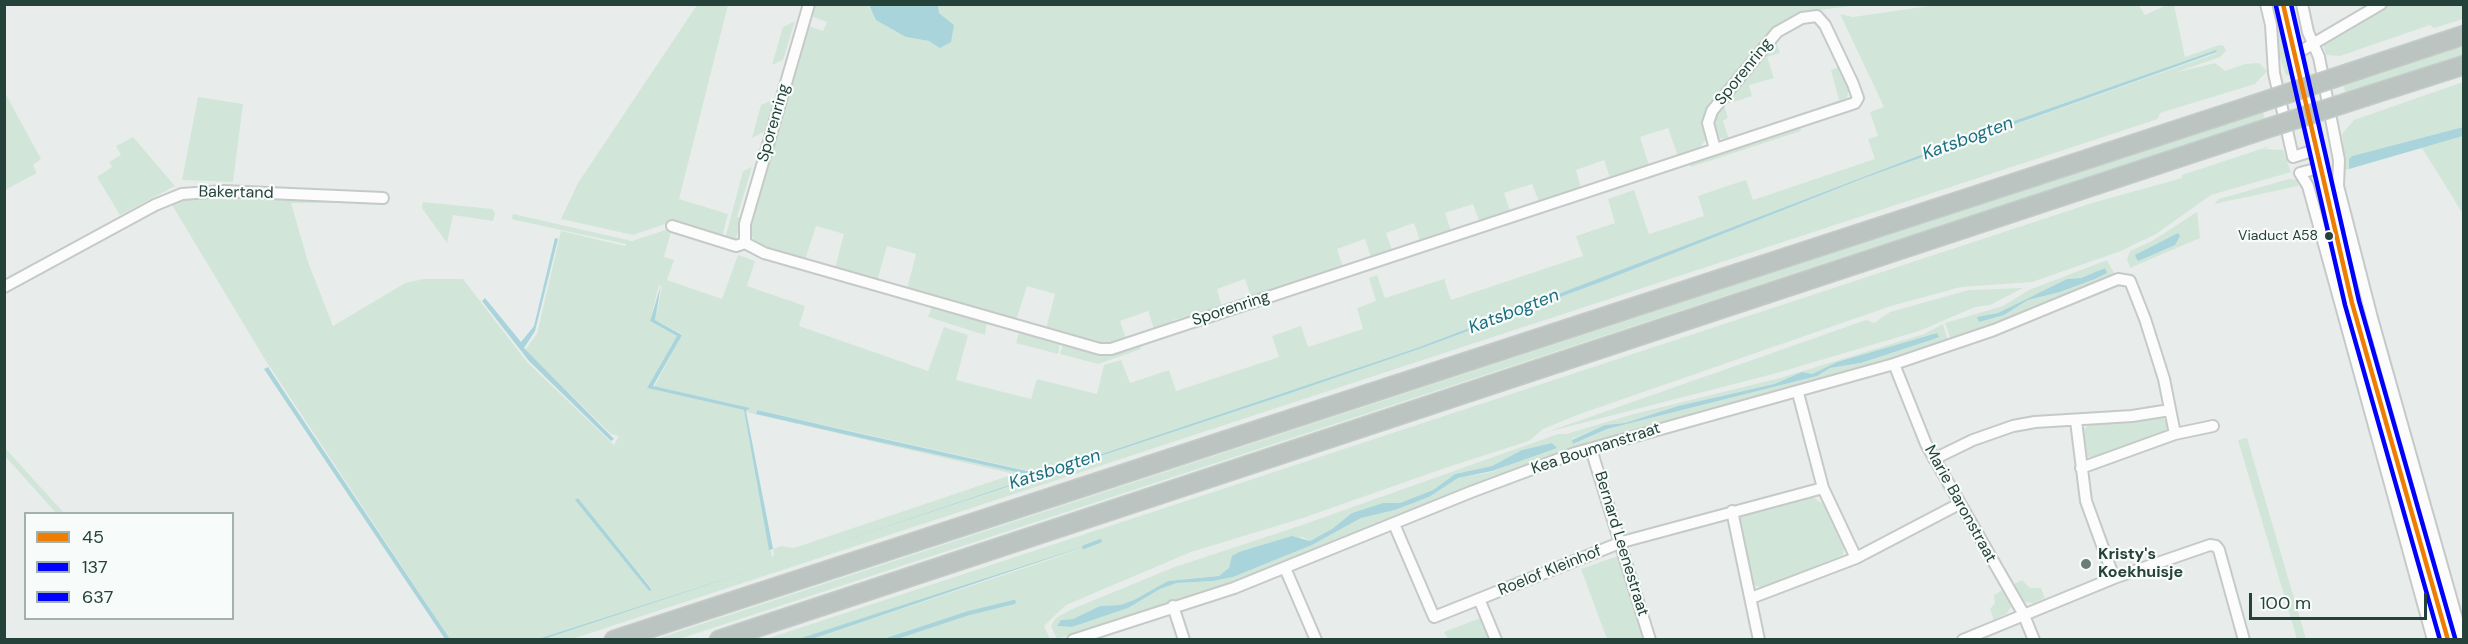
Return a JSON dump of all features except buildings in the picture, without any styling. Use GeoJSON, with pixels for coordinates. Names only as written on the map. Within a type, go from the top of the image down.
{"type":"FeatureCollection","features":[{"type":"Feature","properties":{"kind":"highway"},"geometry":{"type":"LineString","coordinates":[[614,639],[2463,35]]}},
{"type":"Feature","properties":{"kind":"highway"},"geometry":{"type":"LineString","coordinates":[[719,639],[2463,65]]}},
{"type":"Feature","properties":{"kind":"street","name":"Sporenring"},"geometry":{"type":"LineString","coordinates":[[745,243],[745,224],[809,4]]}},
{"type":"Feature","properties":{"kind":"street"},"geometry":{"type":"LineString","coordinates":[[2266,4],[2271,25],[2272,61],[2293,157],[2315,150]]}},
{"type":"Feature","properties":{"kind":"street"},"geometry":{"type":"LineString","coordinates":[[2283,4],[2352,303],[2448,639]]}},
{"type":"Feature","properties":{"kind":"street"},"geometry":{"type":"LineString","coordinates":[[2302,4],[2308,32],[2319,57],[2339,160],[2338,186],[2372,318],[2463,639]]}},
{"type":"Feature","properties":{"kind":"street"},"geometry":{"type":"LineString","coordinates":[[2294,55],[2381,4]]}},
{"type":"Feature","properties":{"kind":"street","name":"Sporenring"},"geometry":{"type":"LineString","coordinates":[[672,226],[736,246],[745,243],[764,253],[1107,350],[1715,149],[1857,101],[1853,84],[1825,25],[1817,16],[1802,18],[1777,32],[1712,111],[1708,123],[1715,149]]}},
{"type":"Feature","properties":{"kind":"street"},"geometry":{"type":"LineString","coordinates":[[2319,168],[2300,173],[2308,186],[2433,639]]}},
{"type":"Feature","properties":{"kind":"street","name":"Bakertand"},"geometry":{"type":"LineString","coordinates":[[4,287],[154,205],[182,194],[223,191],[383,198]]}},
{"type":"Feature","properties":{"kind":"street","name":"Kea Boumanstraat"},"geometry":{"type":"LineString","coordinates":[[1072,639],[1234,588],[1499,481],[1591,448],[1798,393],[1894,364],[1994,330],[2118,279],[2130,281],[2155,347],[2170,410]]}},
{"type":"Feature","properties":{"kind":"street","name":"Marie Baronstraat"},"geometry":{"type":"LineString","coordinates":[[1894,364],[1911,411],[1934,459],[2023,613],[2034,639]]}},
{"type":"Feature","properties":{"kind":"street"},"geometry":{"type":"LineString","coordinates":[[1798,393],[1823,488],[1856,558]]}},
{"type":"Feature","properties":{"kind":"street"},"geometry":{"type":"LineString","coordinates":[[1934,459],[1973,440],[2013,426],[2035,422],[2076,421],[2170,410],[2175,435]]}},
{"type":"Feature","properties":{"kind":"street"},"geometry":{"type":"LineString","coordinates":[[2076,421],[2086,501],[2114,578]]}},
{"type":"Feature","properties":{"kind":"street"},"geometry":{"type":"LineString","coordinates":[[2081,468],[2175,435],[2213,426]]}},
{"type":"Feature","properties":{"kind":"street","name":"Bernard Leenestraat"},"geometry":{"type":"LineString","coordinates":[[1591,448],[1622,542],[1650,639]]}},
{"type":"Feature","properties":{"kind":"street","name":"Roelof Kleinhof"},"geometry":{"type":"LineString","coordinates":[[1394,524],[1434,617],[1622,542],[1823,488]]}},
{"type":"Feature","properties":{"kind":"street"},"geometry":{"type":"LineString","coordinates":[[1751,598],[1856,558],[1959,504]]}},
{"type":"Feature","properties":{"kind":"street"},"geometry":{"type":"LineString","coordinates":[[1732,511],[1759,639]]}},
{"type":"Feature","properties":{"kind":"street"},"geometry":{"type":"LineString","coordinates":[[1963,639],[2114,578],[2210,545],[2216,546],[2244,639]]}},
{"type":"Feature","properties":{"kind":"street"},"geometry":{"type":"LineString","coordinates":[[1285,568],[1316,639]]}},
{"type":"Feature","properties":{"kind":"street","name":"Roelof Kleinhof"},"geometry":{"type":"LineString","coordinates":[[1479,599],[1496,639]]}},
{"type":"Feature","properties":{"kind":"street"},"geometry":{"type":"LineString","coordinates":[[1173,606],[1184,639]]}},
{"type":"Feature","properties":{"kind":"green space"},"geometry":{"type":"Polygon","coordinates":[[[1943,4],[2138,4],[2145,15],[2167,5],[2174,5],[2185,57],[2219,45],[2224,46],[2226,51],[2220,57],[2174,73],[2215,63],[2225,71],[2245,64],[2259,63],[2267,71],[2255,84],[2160,113],[2158,119],[572,639],[544,639],[771,564],[538,639],[450,639],[266,361],[172,205],[164,206],[130,226],[130,222],[173,200],[200,195],[361,200],[361,203],[291,203],[308,262],[333,326],[405,283],[424,279],[463,279],[527,362],[614,445],[619,436],[611,434],[525,350],[537,334],[561,231],[625,246],[626,244],[515,220],[512,219],[513,214],[632,241],[672,228],[664,257],[674,260],[667,280],[722,299],[738,255],[755,261],[747,286],[805,306],[799,326],[928,371],[944,327],[968,335],[956,380],[1031,399],[1037,379],[1097,394],[1104,365],[1121,360],[1130,383],[1169,370],[1176,391],[1279,357],[1272,336],[1301,326],[1308,347],[1363,329],[1357,308],[1376,301],[1369,278],[1377,275],[1385,298],[1444,279],[1451,300],[1583,256],[1576,236],[1615,223],[1608,199],[1634,190],[1649,234],[1704,216],[1698,196],[1727,186],[1746,180],[1753,200],[1875,159],[1868,139],[1878,136],[1870,112],[1884,107],[1840,14],[1853,17],[1943,4]],[[2216,50],[1965,138],[1417,348],[801,555],[1422,348],[1601,282],[1867,177],[2217,53],[2216,50]],[[659,285],[650,321],[677,336],[647,388],[744,410],[772,557],[774,556],[773,549],[781,546],[794,548],[1014,474],[754,414],[747,412],[749,408],[654,387],[682,334],[655,320],[662,287],[659,285]],[[757,410],[756,414],[1030,475],[1034,472],[757,410]],[[578,498],[576,500],[649,591],[652,590],[578,498]]]}},
{"type":"Feature","properties":{"kind":"green space"},"geometry":{"type":"Polygon","coordinates":[[[697,5],[728,5],[679,199],[728,214],[722,237],[674,221],[633,235],[561,219],[578,183],[697,5]]]}},
{"type":"Feature","properties":{"kind":"green space"},"geometry":{"type":"Polygon","coordinates":[[[814,5],[869,5],[870,9],[906,37],[929,41],[954,25],[939,13],[938,5],[1859,5],[1811,11],[1792,18],[1775,29],[1709,110],[1704,124],[1706,139],[1699,149],[1678,156],[1668,128],[1640,137],[1649,165],[1610,178],[1604,160],[1576,170],[1581,188],[1539,202],[1532,184],[1504,193],[1510,211],[1479,221],[1473,204],[1445,213],[1451,231],[1420,241],[1414,223],[1386,233],[1392,250],[1371,257],[1365,239],[1337,249],[1343,267],[1251,297],[1245,279],[1217,289],[1222,307],[1173,320],[1174,323],[1154,329],[1148,311],[1120,321],[1126,339],[1104,345],[1046,329],[1055,294],[1027,286],[1016,320],[907,289],[916,254],[887,246],[877,281],[835,268],[844,234],[816,226],[805,260],[756,243],[751,235],[750,223],[808,26],[823,31],[827,22],[811,16],[814,5]]]}},
{"type":"Feature","properties":{"kind":"green space"},"geometry":{"type":"Polygon","coordinates":[[[2273,5],[2277,5],[2292,74],[2286,75],[2279,55],[2273,5]]]}},
{"type":"Feature","properties":{"kind":"green space"},"geometry":{"type":"Polygon","coordinates":[[[2388,5],[2463,5],[2463,19],[2434,28],[2430,25],[2340,56],[2326,55],[2323,44],[2327,40],[2388,5]]]}},
{"type":"Feature","properties":{"kind":"green space"},"geometry":{"type":"Polygon","coordinates":[[[795,21],[783,60],[772,65],[783,27],[795,21]]]}},
{"type":"Feature","properties":{"kind":"green space"},"geometry":{"type":"Polygon","coordinates":[[[1775,39],[1780,53],[1767,57],[1774,78],[1749,85],[1752,96],[1724,105],[1728,118],[1723,121],[1729,139],[1718,138],[1714,134],[1713,118],[1775,39]]]}},
{"type":"Feature","properties":{"kind":"green space"},"geometry":{"type":"Polygon","coordinates":[[[2463,46],[2463,54],[2345,93],[2344,86],[2463,46]]]}},
{"type":"Feature","properties":{"kind":"green space"},"geometry":{"type":"Polygon","coordinates":[[[1839,67],[1849,88],[1847,98],[1806,113],[1839,100],[1831,70],[1839,67]]]}},
{"type":"Feature","properties":{"kind":"green space"},"geometry":{"type":"Polygon","coordinates":[[[2463,82],[2463,127],[2352,156],[2349,169],[2345,170],[2342,134],[2354,120],[2463,82]]]}},
{"type":"Feature","properties":{"kind":"green space"},"geometry":{"type":"Polygon","coordinates":[[[4,91],[41,159],[33,165],[37,173],[5,190],[4,91]]]}},
{"type":"Feature","properties":{"kind":"green space"},"geometry":{"type":"Polygon","coordinates":[[[198,97],[243,104],[233,182],[182,180],[198,97]]]}},
{"type":"Feature","properties":{"kind":"green space"},"geometry":{"type":"Polygon","coordinates":[[[776,100],[767,130],[752,138],[761,105],[776,100]]]}},
{"type":"Feature","properties":{"kind":"green space"},"geometry":{"type":"Polygon","coordinates":[[[2263,112],[2265,119],[679,639],[656,639],[2263,112]]]}},
{"type":"Feature","properties":{"kind":"green space"},"geometry":{"type":"Polygon","coordinates":[[[1800,127],[1801,131],[1691,167],[1689,163],[1800,127]]]}},
{"type":"Feature","properties":{"kind":"green space"},"geometry":{"type":"Polygon","coordinates":[[[2463,136],[2463,214],[2422,148],[2463,136]]]}},
{"type":"Feature","properties":{"kind":"green space"},"geometry":{"type":"Polygon","coordinates":[[[133,137],[175,186],[120,215],[97,177],[112,167],[109,162],[121,155],[116,146],[133,137]]]}},
{"type":"Feature","properties":{"kind":"green space"},"geometry":{"type":"Polygon","coordinates":[[[2270,146],[2265,149],[2283,150],[2291,172],[2211,195],[2156,234],[2121,251],[2032,282],[1961,287],[1891,306],[1580,414],[1543,429],[1529,441],[1303,518],[1191,552],[1066,605],[1044,626],[1050,639],[811,639],[1088,547],[798,639],[763,640],[2092,203],[2182,178],[2182,175],[2270,146]]]}},
{"type":"Feature","properties":{"kind":"green space"},"geometry":{"type":"Polygon","coordinates":[[[752,167],[737,217],[742,218],[735,242],[725,239],[743,171],[752,167]]]}},
{"type":"Feature","properties":{"kind":"green space"},"geometry":{"type":"Polygon","coordinates":[[[2289,179],[2297,180],[2298,186],[2214,204],[2219,199],[2289,179]]]}},
{"type":"Feature","properties":{"kind":"green space"},"geometry":{"type":"Polygon","coordinates":[[[423,202],[492,209],[495,213],[493,221],[453,215],[447,243],[422,208],[423,202]]]}},
{"type":"Feature","properties":{"kind":"green space"},"geometry":{"type":"Polygon","coordinates":[[[2197,212],[2200,238],[2130,268],[2127,259],[2130,251],[2152,241],[2197,212]]]}},
{"type":"Feature","properties":{"kind":"green space"},"geometry":{"type":"Polygon","coordinates":[[[2347,237],[2419,495],[2416,496],[2414,496],[2355,285],[2343,238],[2347,237]]]}},
{"type":"Feature","properties":{"kind":"green space"},"geometry":{"type":"Polygon","coordinates":[[[2107,260],[2114,273],[1992,326],[1951,340],[1945,323],[2003,306],[2029,290],[2107,260]],[[2105,268],[2081,278],[2068,279],[1998,313],[1978,317],[1979,322],[2004,315],[2028,300],[2060,292],[2095,279],[2105,268]]]}},
{"type":"Feature","properties":{"kind":"green space"},"geometry":{"type":"Polygon","coordinates":[[[2023,288],[1990,305],[1975,307],[1919,331],[1777,373],[1547,432],[1866,320],[1874,323],[1890,312],[1969,290],[2023,288]]]}},
{"type":"Feature","properties":{"kind":"green space"},"geometry":{"type":"Polygon","coordinates":[[[932,307],[987,322],[985,335],[928,317],[932,307]]]}},
{"type":"Feature","properties":{"kind":"green space"},"geometry":{"type":"Polygon","coordinates":[[[1943,324],[1948,341],[1780,392],[1662,422],[1575,449],[1212,592],[1171,602],[1057,639],[1051,626],[1056,618],[1070,610],[1172,568],[1305,524],[1558,434],[1566,434],[1634,414],[1780,378],[1924,334],[1943,324]],[[1937,333],[1837,362],[1812,374],[1802,372],[1774,384],[1678,406],[1625,423],[1605,425],[1572,439],[1574,444],[1607,429],[1817,376],[1830,368],[1861,363],[1928,341],[1937,333]],[[1552,443],[1522,450],[1492,466],[1455,474],[1433,490],[1400,503],[1383,503],[1352,513],[1332,529],[1310,541],[1302,537],[1239,552],[1226,572],[1219,576],[1168,581],[1134,600],[1120,605],[1100,606],[1073,619],[1061,620],[1057,626],[1072,627],[1128,608],[1160,589],[1177,583],[1213,581],[1233,577],[1312,545],[1361,518],[1395,510],[1429,497],[1458,478],[1492,472],[1555,445],[1552,443]]]}},
{"type":"Feature","properties":{"kind":"green space"},"geometry":{"type":"Polygon","coordinates":[[[1019,332],[1060,343],[1058,354],[1016,343],[1019,332]]]}},
{"type":"Feature","properties":{"kind":"green space"},"geometry":{"type":"Polygon","coordinates":[[[1063,344],[1104,355],[1140,344],[1141,349],[1098,364],[1060,354],[1063,344]]]}},
{"type":"Feature","properties":{"kind":"green space"},"geometry":{"type":"Polygon","coordinates":[[[2160,415],[2169,424],[2164,434],[2092,458],[2083,451],[2082,432],[2089,424],[2160,415]]]}},
{"type":"Feature","properties":{"kind":"green space"},"geometry":{"type":"Polygon","coordinates":[[[2247,438],[2306,639],[2297,639],[2238,440],[2247,438]]]}},
{"type":"Feature","properties":{"kind":"green space"},"geometry":{"type":"Polygon","coordinates":[[[5,448],[63,512],[55,512],[5,456],[5,448]]]}},
{"type":"Feature","properties":{"kind":"green space"},"geometry":{"type":"Polygon","coordinates":[[[1813,497],[1823,504],[1844,549],[1843,555],[1763,588],[1756,586],[1752,581],[1739,524],[1740,518],[1744,514],[1813,497]]]}},
{"type":"Feature","properties":{"kind":"green space"},"geometry":{"type":"Polygon","coordinates":[[[2419,497],[2460,639],[2455,639],[2415,498],[2419,497]]]}},
{"type":"Feature","properties":{"kind":"green space"},"geometry":{"type":"Polygon","coordinates":[[[1618,556],[1644,639],[1607,639],[1581,569],[1618,556]]]}},
{"type":"Feature","properties":{"kind":"green space"},"geometry":{"type":"Polygon","coordinates":[[[2022,580],[2030,588],[2041,588],[2045,598],[2034,603],[2024,602],[2012,585],[2022,580]]]}},
{"type":"Feature","properties":{"kind":"green space"},"geometry":{"type":"Polygon","coordinates":[[[2004,589],[2011,607],[2007,613],[1994,620],[1990,609],[1995,603],[1994,595],[2004,589]]]}},
{"type":"Feature","properties":{"kind":"green space"},"geometry":{"type":"Polygon","coordinates":[[[1480,618],[1489,639],[1448,639],[1444,632],[1480,618]]]}},
{"type":"Feature","properties":{"kind":"water"},"geometry":{"type":"Polygon","coordinates":[[[869,5],[938,5],[939,13],[954,25],[951,42],[940,48],[929,41],[906,37],[876,20],[869,5]]]}},
{"type":"Feature","properties":{"kind":"water","name":"Katsbogten"},"geometry":{"type":"Polygon","coordinates":[[[2216,50],[2217,52],[1867,177],[1601,282],[1422,348],[801,555],[1417,348],[1965,138],[2216,50]]]}},
{"type":"Feature","properties":{"kind":"water"},"geometry":{"type":"Polygon","coordinates":[[[2463,127],[2463,136],[2349,169],[2349,159],[2352,156],[2463,127]]]}},
{"type":"Feature","properties":{"kind":"water"},"geometry":{"type":"Polygon","coordinates":[[[2178,233],[2180,236],[2175,245],[2138,261],[2135,255],[2178,233]]]}},
{"type":"Feature","properties":{"kind":"water"},"geometry":{"type":"Polygon","coordinates":[[[555,238],[558,239],[535,331],[524,348],[614,439],[611,441],[529,361],[482,301],[485,298],[521,342],[534,326],[555,238]]]}},
{"type":"Feature","properties":{"kind":"water"},"geometry":{"type":"Polygon","coordinates":[[[2105,268],[2107,273],[2095,279],[2060,292],[2028,300],[2004,315],[1979,322],[1977,317],[1998,313],[2067,279],[2081,278],[2105,268]]]}},
{"type":"Feature","properties":{"kind":"water"},"geometry":{"type":"Polygon","coordinates":[[[661,285],[655,320],[682,335],[653,386],[750,408],[746,411],[773,549],[769,550],[744,410],[647,388],[677,336],[650,321],[661,285]]]}},
{"type":"Feature","properties":{"kind":"water"},"geometry":{"type":"Polygon","coordinates":[[[1937,333],[1939,337],[1861,363],[1830,368],[1817,376],[1607,429],[1573,444],[1572,440],[1605,425],[1625,423],[1678,406],[1774,384],[1802,372],[1812,374],[1837,362],[1937,333]]]}},
{"type":"Feature","properties":{"kind":"water"},"geometry":{"type":"Polygon","coordinates":[[[268,367],[450,639],[445,639],[264,369],[268,367]]]}},
{"type":"Feature","properties":{"kind":"water"},"geometry":{"type":"Polygon","coordinates":[[[757,410],[1036,473],[1030,475],[857,437],[756,414],[757,410]]]}},
{"type":"Feature","properties":{"kind":"water"},"geometry":{"type":"Polygon","coordinates":[[[1552,443],[1557,448],[1492,471],[1458,478],[1429,497],[1395,510],[1361,518],[1312,545],[1233,577],[1213,581],[1177,583],[1160,589],[1128,608],[1072,627],[1057,626],[1061,620],[1073,619],[1100,606],[1120,605],[1134,600],[1168,581],[1219,576],[1229,568],[1232,556],[1239,552],[1292,536],[1310,541],[1332,529],[1352,513],[1383,503],[1400,503],[1433,490],[1455,474],[1492,466],[1522,450],[1552,443]]]}},
{"type":"Feature","properties":{"kind":"water"},"geometry":{"type":"Polygon","coordinates":[[[578,498],[652,590],[649,591],[575,500],[578,498]]]}},
{"type":"Feature","properties":{"kind":"water"},"geometry":{"type":"Polygon","coordinates":[[[1088,545],[815,638],[798,639],[1005,572],[1088,545]]]}},
{"type":"Feature","properties":{"kind":"water"},"geometry":{"type":"Polygon","coordinates":[[[771,564],[544,639],[538,639],[771,564]]]}},
{"type":"Feature","properties":{"kind":"waterway"},"geometry":{"type":"LineString","coordinates":[[1084,547],[1100,541]]}},
{"type":"Feature","properties":{"kind":"waterway"},"geometry":{"type":"LineString","coordinates":[[887,640],[969,613],[1014,602]]}},
{"type":"Feature","properties":{"kind":"transit line","name":"45"},"geometry":{"type":"LineString","coordinates":[[2283,4],[2352,303],[2448,640]]}},
{"type":"Feature","properties":{"kind":"transit line","name":"637"},"geometry":{"type":"LineString","coordinates":[[2291,4],[2359,301],[2455,638]]}},
{"type":"Feature","properties":{"kind":"transit line","name":"137"},"geometry":{"type":"LineString","coordinates":[[2276,6],[2345,305],[2440,640]]}},
{"type":"Feature","properties":{"kind":"place","name":"Viaduct A58"},"geometry":{"type":"Point","coordinates":[2329,236]}},
{"type":"Feature","properties":{"kind":"place","name":"Kristy's Koekhuisje"},"geometry":{"type":"Point","coordinates":[2086,564]}}]}
